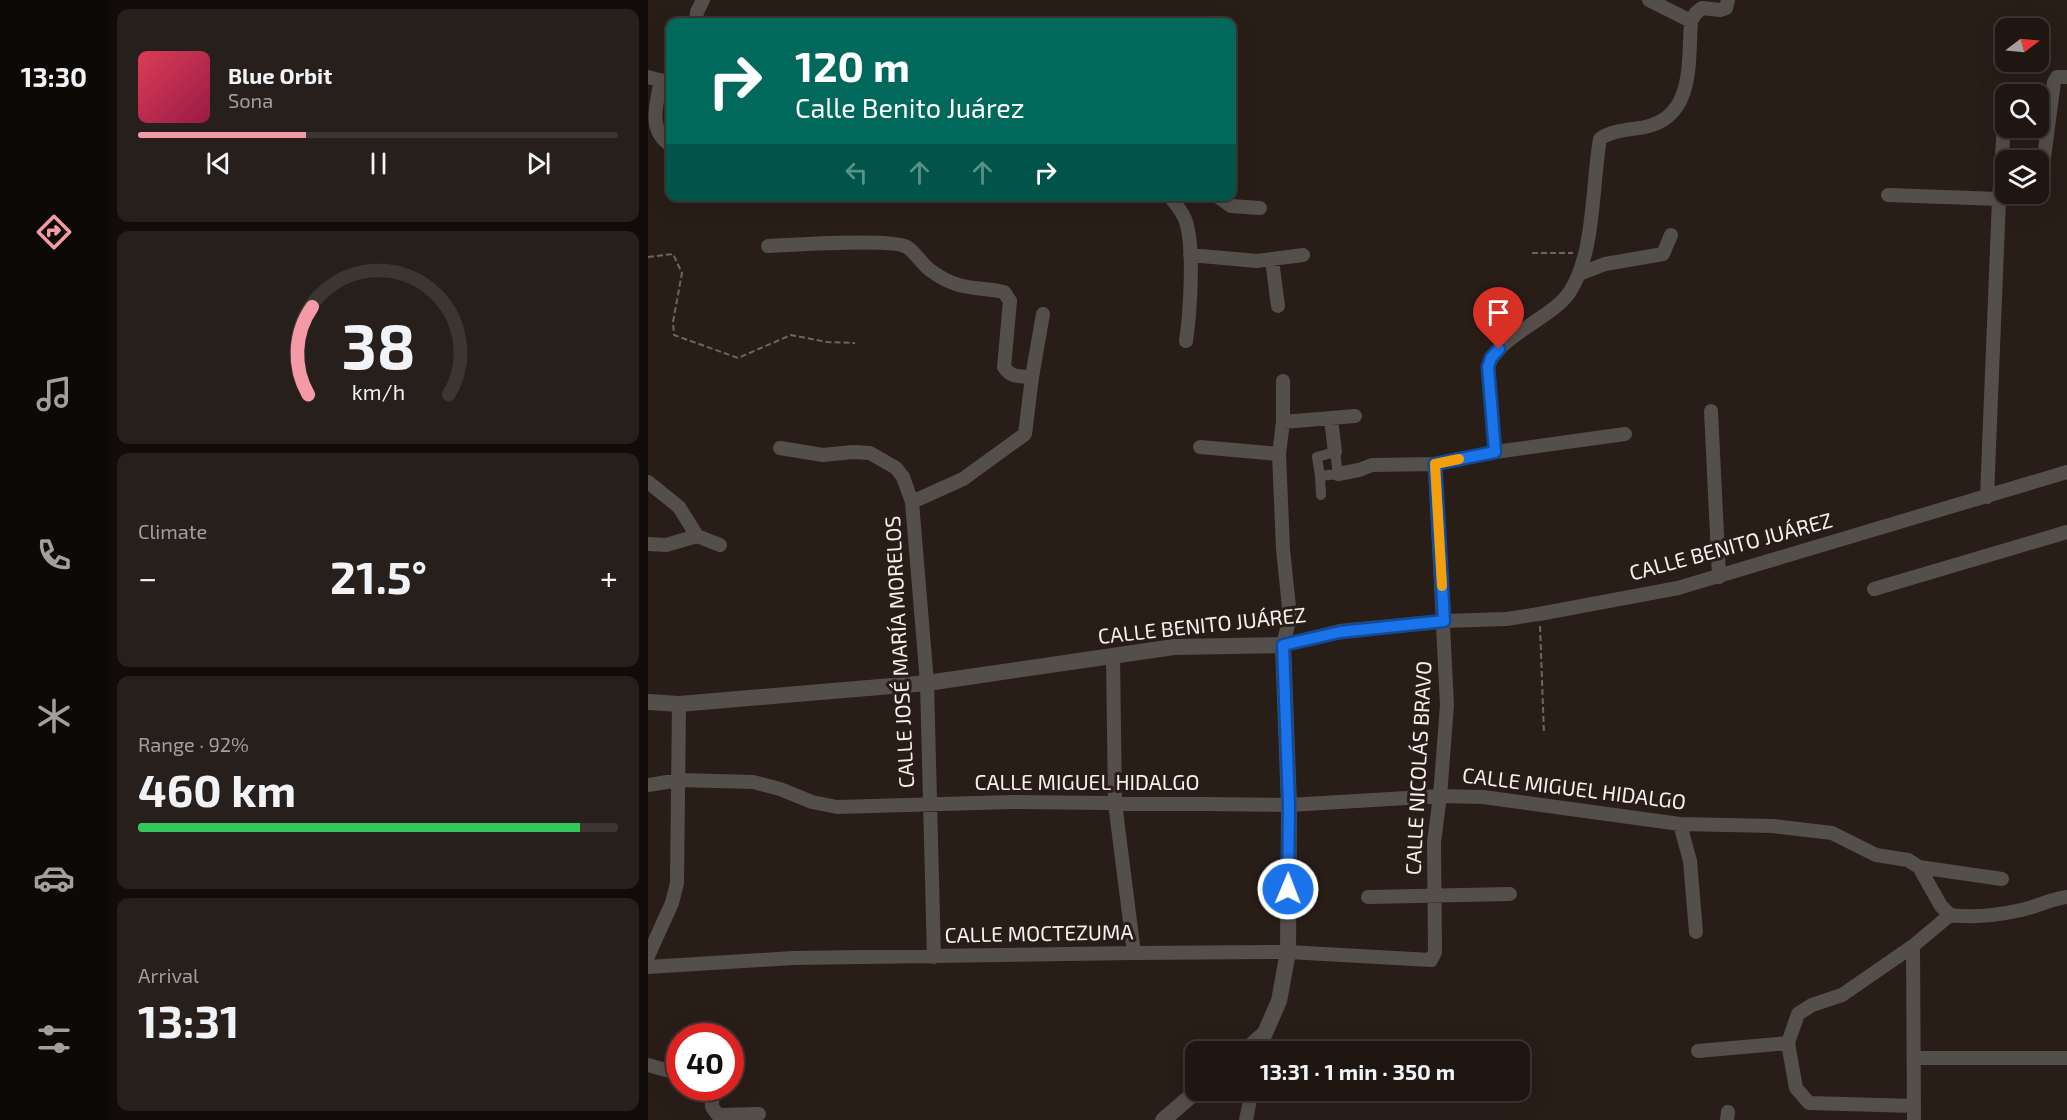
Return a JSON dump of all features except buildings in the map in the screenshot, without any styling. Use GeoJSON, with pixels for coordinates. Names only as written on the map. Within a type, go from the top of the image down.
{"type":"FeatureCollection","features":[{"type":"Feature","properties":{"kind":"street"},"geometry":{"type":"LineString","coordinates":[[696,18],[703,0]]}},
{"type":"Feature","properties":{"kind":"street"},"geometry":{"type":"LineString","coordinates":[[1649,0],[1691,21]]}},
{"type":"Feature","properties":{"kind":"street"},"geometry":{"type":"LineString","coordinates":[[1495,452],[1488,367],[1491,358],[1499,349],[1569,294],[1579,274],[1594,203],[1600,139],[1606,135],[1649,126],[1667,118],[1679,106],[1686,89],[1691,21],[1702,8],[1720,10],[1726,8],[1728,0]]}},
{"type":"Feature","properties":{"kind":"street"},"geometry":{"type":"LineString","coordinates":[[2045,150],[2054,82],[2057,77],[2067,77]]}},
{"type":"Feature","properties":{"kind":"street"},"geometry":{"type":"LineString","coordinates":[[660,80],[653,125],[656,134],[666,143]]}},
{"type":"Feature","properties":{"kind":"street"},"geometry":{"type":"LineString","coordinates":[[1888,195],[1995,199]]}},
{"type":"Feature","properties":{"kind":"street"},"geometry":{"type":"LineString","coordinates":[[1174,201],[1180,208],[1186,222],[1190,255],[1190,316],[1186,341]]}},
{"type":"Feature","properties":{"kind":"street"},"geometry":{"type":"LineString","coordinates":[[1224,201],[1231,206],[1260,208]]}},
{"type":"Feature","properties":{"kind":"street"},"geometry":{"type":"LineString","coordinates":[[1987,497],[1999,204]]}},
{"type":"Feature","properties":{"kind":"street"},"geometry":{"type":"LineString","coordinates":[[1579,274],[1605,264],[1663,254],[1671,235]]}},
{"type":"Feature","properties":{"kind":"street"},"geometry":{"type":"LineString","coordinates":[[768,246],[895,244],[907,247],[928,269],[956,286],[1005,292],[1010,301],[1004,367],[1014,376],[1032,377]]}},
{"type":"Feature","properties":{"kind":"street"},"geometry":{"type":"LineString","coordinates":[[1190,255],[1257,261],[1303,255]]}},
{"type":"Feature","properties":{"kind":"street"},"geometry":{"type":"LineString","coordinates":[[1272,260],[1278,306]]}},
{"type":"Feature","properties":{"kind":"street"},"geometry":{"type":"LineString","coordinates":[[912,502],[963,479],[1025,434],[1043,314]]}},
{"type":"Feature","properties":{"kind":"street"},"geometry":{"type":"LineString","coordinates":[[1263,1041],[1279,1001],[1288,952],[1289,805],[1283,645],[1290,617],[1283,549],[1279,454],[1283,422],[1283,381]]}},
{"type":"Feature","properties":{"kind":"street"},"geometry":{"type":"LineString","coordinates":[[1711,411],[1719,577]]}},
{"type":"Feature","properties":{"kind":"street"},"geometry":{"type":"LineString","coordinates":[[1283,422],[1355,416]]}},
{"type":"Feature","properties":{"kind":"street"},"geometry":{"type":"LineString","coordinates":[[1331,419],[1338,474]]}},
{"type":"Feature","properties":{"kind":"street"},"geometry":{"type":"LineString","coordinates":[[1320,476],[1359,470],[1372,465],[1435,464],[1495,452],[1625,434]]}},
{"type":"Feature","properties":{"kind":"street"},"geometry":{"type":"LineString","coordinates":[[1200,447],[1279,454]]}},
{"type":"Feature","properties":{"kind":"street","name":"CALLE JOSÉ MARÍA MORELOS"},"geometry":{"type":"LineString","coordinates":[[780,448],[823,455],[870,453],[896,468],[903,477],[912,502],[927,683],[934,957]]}},
{"type":"Feature","properties":{"kind":"street"},"geometry":{"type":"LineString","coordinates":[[1321,495],[1317,457],[1335,452]]}},
{"type":"Feature","properties":{"kind":"street","name":"CALLE NICOLÁS BRAVO"},"geometry":{"type":"LineString","coordinates":[[1431,960],[1435,952],[1434,842],[1447,705],[1435,464]]}},
{"type":"Feature","properties":{"kind":"street","name":"CALLE BENITO JUÁREZ"},"geometry":{"type":"LineString","coordinates":[[648,702],[679,705],[927,683],[1174,647],[1283,645],[1340,632],[1444,621],[1506,619],[1539,614],[1678,588],[1719,577],[2067,472]]}},
{"type":"Feature","properties":{"kind":"street"},"geometry":{"type":"LineString","coordinates":[[648,482],[679,507],[697,536],[720,545]]}},
{"type":"Feature","properties":{"kind":"street"},"geometry":{"type":"LineString","coordinates":[[1874,589],[2067,532]]}},
{"type":"Feature","properties":{"kind":"street"},"geometry":{"type":"LineString","coordinates":[[648,544],[666,546],[697,536]]}},
{"type":"Feature","properties":{"kind":"street"},"geometry":{"type":"LineString","coordinates":[[1113,657],[1115,803],[1134,953]]}},
{"type":"Feature","properties":{"kind":"street"},"geometry":{"type":"LineString","coordinates":[[648,956],[672,903],[677,883],[679,705]]}},
{"type":"Feature","properties":{"kind":"street","name":"CALLE MIGUEL HIDALGO"},"geometry":{"type":"LineString","coordinates":[[648,785],[679,780],[753,783],[780,789],[812,802],[837,807],[1012,802],[1289,805],[1440,796],[1483,797],[1680,824],[1773,826],[1832,833],[1876,855],[1908,860],[1919,867],[2002,879]]}},
{"type":"Feature","properties":{"kind":"street"},"geometry":{"type":"LineString","coordinates":[[1680,824],[1690,861],[1696,932]]}},
{"type":"Feature","properties":{"kind":"street"},"geometry":{"type":"LineString","coordinates":[[1919,867],[1941,906],[1950,915],[1964,917],[2022,910],[2052,899],[2067,897]]}},
{"type":"Feature","properties":{"kind":"street"},"geometry":{"type":"LineString","coordinates":[[1368,897],[1510,894]]}},
{"type":"Feature","properties":{"kind":"street"},"geometry":{"type":"LineString","coordinates":[[1913,945],[1914,1113],[1809,1103],[1796,1088],[1788,1043],[1798,1014],[1812,1005],[1842,995],[1913,945],[1950,915]]}},
{"type":"Feature","properties":{"kind":"street","name":"CALLE MOCTEZUMA"},"geometry":{"type":"LineString","coordinates":[[648,967],[793,958],[1134,953],[1288,952],[1431,960]]}},
{"type":"Feature","properties":{"kind":"street"},"geometry":{"type":"LineString","coordinates":[[1257,1041],[1265,1034]]}},
{"type":"Feature","properties":{"kind":"street"},"geometry":{"type":"LineString","coordinates":[[1698,1051],[1788,1043]]}},
{"type":"Feature","properties":{"kind":"street"},"geometry":{"type":"LineString","coordinates":[[1914,1058],[2067,1058]]}},
{"type":"Feature","properties":{"kind":"street"},"geometry":{"type":"LineString","coordinates":[[648,1065],[666,1070]]}},
{"type":"Feature","properties":{"kind":"street"},"geometry":{"type":"LineString","coordinates":[[712,1101],[712,1107],[718,1115],[759,1114]]}},
{"type":"Feature","properties":{"kind":"street"},"geometry":{"type":"LineString","coordinates":[[1163,1120],[1185,1101]]}},
{"type":"Feature","properties":{"kind":"street"},"geometry":{"type":"LineString","coordinates":[[1246,1120],[1250,1101]]}},
{"type":"Feature","properties":{"kind":"path"},"geometry":{"type":"LineString","coordinates":[[1532,253],[1585,252]]}},
{"type":"Feature","properties":{"kind":"path"},"geometry":{"type":"LineString","coordinates":[[648,257],[673,254],[682,273],[673,322],[674,335],[738,358],[791,335],[827,342],[855,344]]}},
{"type":"Feature","properties":{"kind":"path"},"geometry":{"type":"LineString","coordinates":[[1539,614],[1544,734]]}},
{"type":"Feature","properties":{"kind":"slow traffic"},"geometry":{"type":"LineString","coordinates":[[1442,586],[1435,464],[1459,459]]}},
{"type":"Feature","properties":{"kind":"route"},"geometry":{"type":"LineString","coordinates":[[1288,889],[1289,805],[1283,645],[1340,632],[1444,621],[1435,464],[1495,452],[1488,367],[1491,358],[1499,349]]}}]}
